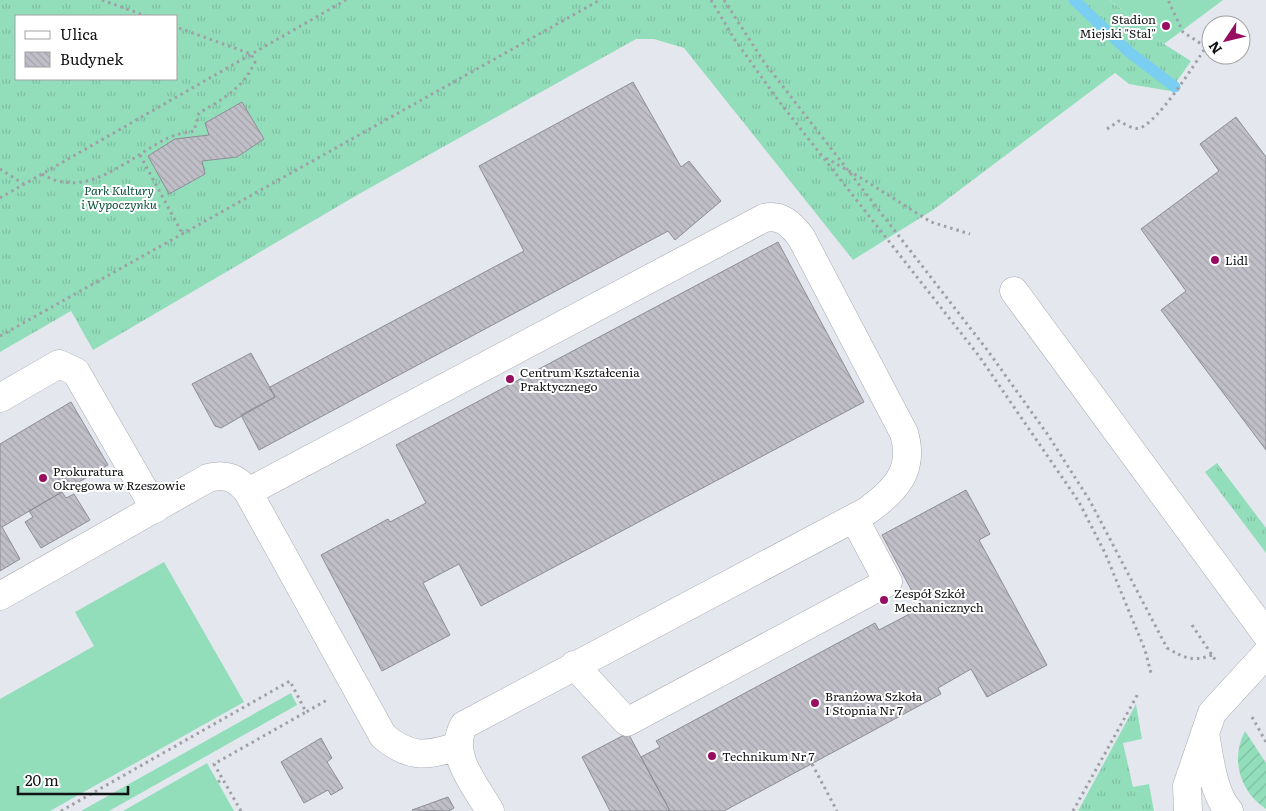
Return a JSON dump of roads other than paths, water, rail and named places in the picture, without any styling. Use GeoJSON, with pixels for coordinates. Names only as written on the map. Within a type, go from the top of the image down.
{"type":"FeatureCollection","features":[{"type":"Feature","properties":{"kind":"lane"},"geometry":{"type":"LineString","coordinates":[[248,492],[770,216],[787,222],[801,237],[886,394],[906,440],[908,447],[906,463],[896,486],[881,501],[854,518],[474,718],[458,735],[458,746],[461,759],[490,811]]}},
{"type":"Feature","properties":{"kind":"lane"},"geometry":{"type":"LineString","coordinates":[[1014,291],[1266,634]]}},
{"type":"Feature","properties":{"kind":"lane"},"geometry":{"type":"LineString","coordinates":[[0,398],[59,364],[76,372],[155,508]]}},
{"type":"Feature","properties":{"kind":"lane"},"geometry":{"type":"LineString","coordinates":[[0,596],[208,478],[219,475],[232,478],[248,492],[383,736],[400,749],[421,755],[458,746]]}},
{"type":"Feature","properties":{"kind":"lane"},"geometry":{"type":"LineString","coordinates":[[574,665],[627,722],[888,582],[854,518]]}},
{"type":"Feature","properties":{"kind":"lane"},"geometry":{"type":"LineString","coordinates":[[1188,811],[1187,786],[1204,731],[1212,714],[1266,654]]}},
{"type":"Feature","properties":{"kind":"lane"},"geometry":{"type":"LineString","coordinates":[[1204,731],[1213,777],[1224,806],[1228,811]]}},
{"type":"Feature","properties":{"kind":"waterway"},"geometry":{"type":"LineString","coordinates":[[1074,0],[1129,52],[1175,87]]}},
{"type":"Feature","properties":{"kind":"place","name":"Stadion Miejski \"Stal\""},"geometry":{"type":"Point","coordinates":[1166,26]}},
{"type":"Feature","properties":{"kind":"place","name":"Lidl"},"geometry":{"type":"Point","coordinates":[1215,260]}},
{"type":"Feature","properties":{"kind":"place","name":"Centrum Kształcenia Praktycznego"},"geometry":{"type":"Point","coordinates":[510,379]}},
{"type":"Feature","properties":{"kind":"place","name":"Prokuratura Okręgowa w Rzeszowie"},"geometry":{"type":"Point","coordinates":[43,478]}},
{"type":"Feature","properties":{"kind":"place","name":"Zespół Szkół Mechanicznych"},"geometry":{"type":"Point","coordinates":[884,600]}},
{"type":"Feature","properties":{"kind":"place","name":"Branżowa Szkoła I Stopnia Nr 7"},"geometry":{"type":"Point","coordinates":[815,703]}},
{"type":"Feature","properties":{"kind":"place","name":"Technikum Nr 7"},"geometry":{"type":"Point","coordinates":[712,756]}},
{"type":"Feature","properties":{"kind":"park label","name":"Park Kultury i Wypoczynku"},"geometry":{"type":"Point","coordinates":[119,197]}}]}
